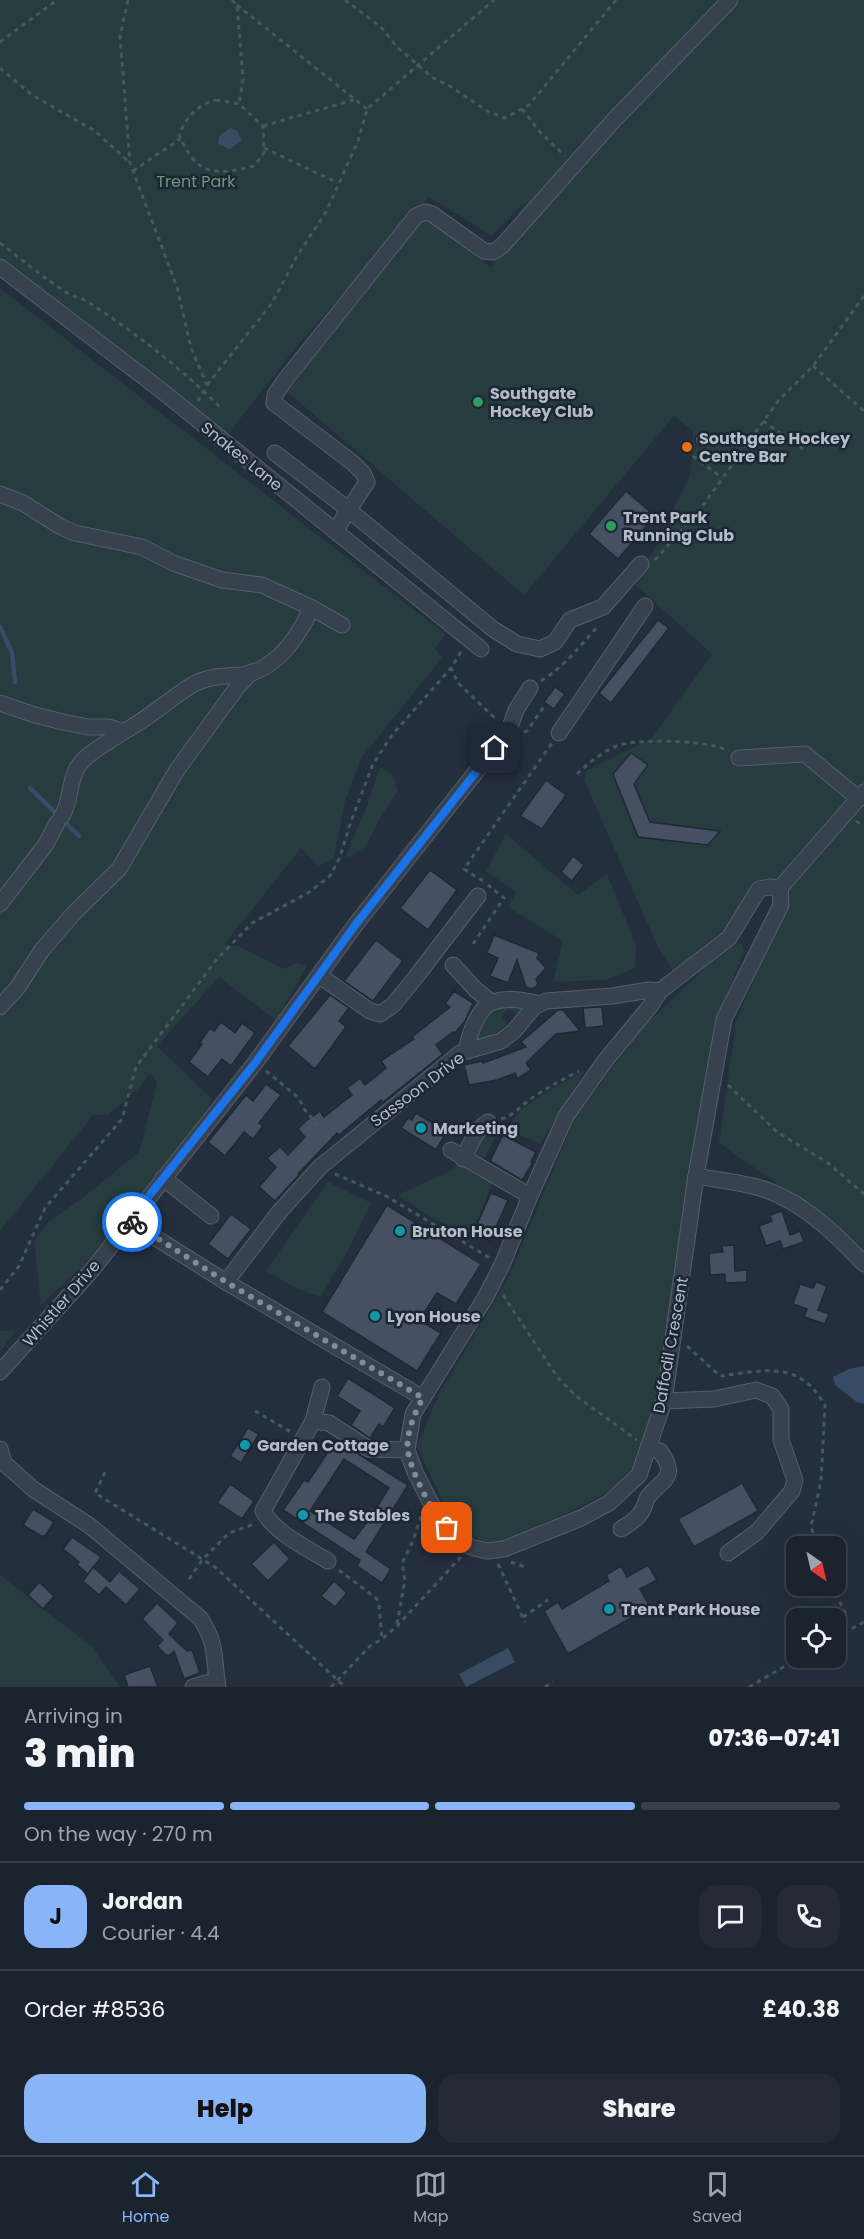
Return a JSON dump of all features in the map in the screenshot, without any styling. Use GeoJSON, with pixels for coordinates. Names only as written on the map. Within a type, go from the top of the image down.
{"type":"FeatureCollection","features":[{"type":"Feature","properties":{"kind":"street"},"geometry":{"type":"LineString","coordinates":[[334,531],[367,482],[363,473],[353,463],[274,403],[275,395],[416,216],[425,212],[432,214],[484,251],[493,252],[502,246],[574,164],[730,0]]}},
{"type":"Feature","properties":{"kind":"street","name":"Snakes Lane"},"geometry":{"type":"LineString","coordinates":[[0,267],[162,391],[476,644]]}},
{"type":"Feature","properties":{"kind":"street"},"geometry":{"type":"LineString","coordinates":[[275,453],[349,510],[493,629],[517,644],[540,649],[555,642],[570,620],[603,607],[645,565]]}},
{"type":"Feature","properties":{"kind":"street"},"geometry":{"type":"LineString","coordinates":[[0,494],[23,503],[75,533],[142,547],[182,566],[222,580],[262,585],[342,625]]}},
{"type":"Feature","properties":{"kind":"street"},"geometry":{"type":"LineString","coordinates":[[559,733],[645,606]]}},
{"type":"Feature","properties":{"kind":"street"},"geometry":{"type":"LineString","coordinates":[[0,1007],[18,987],[42,950],[119,869],[177,770],[238,686],[252,672],[284,653],[306,620],[310,607]]}},
{"type":"Feature","properties":{"kind":"street"},"geometry":{"type":"LineString","coordinates":[[0,904],[46,844],[68,804],[74,774],[80,764],[194,684],[209,678],[252,672]]}},
{"type":"Feature","properties":{"kind":"street","name":"Whistler Drive"},"geometry":{"type":"LineString","coordinates":[[0,1372],[92,1270],[255,1063],[356,924],[509,730],[516,710],[530,688]]}},
{"type":"Feature","properties":{"kind":"street"},"geometry":{"type":"LineString","coordinates":[[0,703],[63,722],[109,727],[123,732]]}},
{"type":"Feature","properties":{"kind":"street"},"geometry":{"type":"LineString","coordinates":[[487,1551],[471,1546],[456,1537],[439,1519],[414,1472],[407,1450],[413,1414],[485,1298],[567,1116],[605,1061],[663,989],[729,938],[759,890],[770,887],[780,888],[861,796],[805,754],[739,758]]}},
{"type":"Feature","properties":{"kind":"street","name":"Daffodil Crescent"},"geometry":{"type":"LineString","coordinates":[[487,1551],[504,1549],[581,1518],[609,1503],[639,1475],[664,1401],[696,1176],[724,1019],[781,905],[780,888]]}},
{"type":"Feature","properties":{"kind":"street"},"geometry":{"type":"LineString","coordinates":[[320,976],[370,1011],[380,1014],[393,1005],[416,978],[478,896]]}},
{"type":"Feature","properties":{"kind":"street"},"geometry":{"type":"LineString","coordinates":[[453,965],[476,990],[491,1002]]}},
{"type":"Feature","properties":{"kind":"street"},"geometry":{"type":"LineString","coordinates":[[467,1050],[468,1038],[473,1026],[491,1002],[522,999],[540,1004],[546,1001],[663,989]]}},
{"type":"Feature","properties":{"kind":"street","name":"Sassoon Drive"},"geometry":{"type":"LineString","coordinates":[[226,1282],[279,1211],[339,1150],[460,1053],[501,1041],[514,1031],[534,1007],[540,1004]]}},
{"type":"Feature","properties":{"kind":"street"},"geometry":{"type":"LineString","coordinates":[[488,1122],[457,1155],[530,1196]]}},
{"type":"Feature","properties":{"kind":"street"},"geometry":{"type":"LineString","coordinates":[[696,1176],[761,1188],[782,1197],[815,1217],[864,1264]]}},
{"type":"Feature","properties":{"kind":"street"},"geometry":{"type":"LineString","coordinates":[[163,1178],[211,1216]]}},
{"type":"Feature","properties":{"kind":"street"},"geometry":{"type":"LineString","coordinates":[[129,1221],[226,1282],[423,1398]]}},
{"type":"Feature","properties":{"kind":"street"},"geometry":{"type":"LineString","coordinates":[[322,1387],[313,1421],[263,1511],[268,1519],[328,1561]]}},
{"type":"Feature","properties":{"kind":"street"},"geometry":{"type":"LineString","coordinates":[[664,1401],[714,1399],[756,1390],[772,1396],[781,1408],[781,1440],[795,1480],[792,1491],[758,1532],[728,1553]]}},
{"type":"Feature","properties":{"kind":"street"},"geometry":{"type":"LineString","coordinates":[[313,1421],[329,1423],[369,1449],[407,1450]]}},
{"type":"Feature","properties":{"kind":"street"},"geometry":{"type":"LineString","coordinates":[[621,1529],[640,1515],[649,1497],[663,1484],[668,1474],[668,1462],[660,1450],[648,1448]]}},
{"type":"Feature","properties":{"kind":"street"},"geometry":{"type":"LineString","coordinates":[[0,1449],[4,1463],[33,1489],[90,1526],[200,1618],[209,1632],[214,1649],[217,1684],[193,1687]]}},
{"type":"Feature","properties":{"kind":"path"},"geometry":{"type":"LineString","coordinates":[[0,42],[57,0]]}},
{"type":"Feature","properties":{"kind":"path"},"geometry":{"type":"LineString","coordinates":[[128,0],[120,37],[130,163],[177,287],[190,348],[207,385]]}},
{"type":"Feature","properties":{"kind":"path"},"geometry":{"type":"LineString","coordinates":[[232,0],[367,109]]}},
{"type":"Feature","properties":{"kind":"path"},"geometry":{"type":"LineString","coordinates":[[345,0],[381,27],[396,47],[433,78],[450,86],[489,112],[505,118],[529,105],[616,0]]}},
{"type":"Feature","properties":{"kind":"path"},"geometry":{"type":"LineString","coordinates":[[190,415],[207,385],[272,303],[297,256],[326,212],[358,141],[367,109],[494,0]]}},
{"type":"Feature","properties":{"kind":"path"},"geometry":{"type":"LineString","coordinates":[[237,5],[243,79],[239,104]]}},
{"type":"Feature","properties":{"kind":"path"},"geometry":{"type":"LineString","coordinates":[[0,68],[32,95],[95,131],[130,163]]}},
{"type":"Feature","properties":{"kind":"path"},"geometry":{"type":"LineString","coordinates":[[263,126],[357,99]]}},
{"type":"Feature","properties":{"kind":"path"},"geometry":{"type":"LineString","coordinates":[[216,100],[239,104],[263,126],[264,153],[254,166],[226,173],[201,167],[185,149],[180,139],[179,135],[184,122],[196,109],[216,100]]}},
{"type":"Feature","properties":{"kind":"path"},"geometry":{"type":"LineString","coordinates":[[522,109],[540,132],[574,164]]}},
{"type":"Feature","properties":{"kind":"path"},"geometry":{"type":"LineString","coordinates":[[133,171],[180,139]]}},
{"type":"Feature","properties":{"kind":"path"},"geometry":{"type":"LineString","coordinates":[[264,148],[338,183]]}},
{"type":"Feature","properties":{"kind":"path"},"geometry":{"type":"LineString","coordinates":[[0,243],[70,295],[86,301],[156,351],[204,391],[222,410]]}},
{"type":"Feature","properties":{"kind":"path"},"geometry":{"type":"LineString","coordinates":[[645,565],[704,504],[778,400],[813,366],[864,296]]}},
{"type":"Feature","properties":{"kind":"path"},"geometry":{"type":"LineString","coordinates":[[813,366],[864,411]]}},
{"type":"Feature","properties":{"kind":"path"},"geometry":{"type":"LineString","coordinates":[[763,421],[802,449]]}},
{"type":"Feature","properties":{"kind":"path"},"geometry":{"type":"LineString","coordinates":[[693,456],[722,478]]}},
{"type":"Feature","properties":{"kind":"path"},"geometry":{"type":"LineString","coordinates":[[530,688],[555,673],[603,620]]}},
{"type":"Feature","properties":{"kind":"path"},"geometry":{"type":"LineString","coordinates":[[0,1290],[19,1266],[45,1208],[122,1119],[136,1067],[217,959],[252,923],[308,892],[330,876],[340,857],[373,764],[392,735],[451,668],[476,644]]}},
{"type":"Feature","properties":{"kind":"path"},"geometry":{"type":"LineString","coordinates":[[451,668],[458,683],[509,730],[527,732],[545,705]]}},
{"type":"Feature","properties":{"kind":"path"},"geometry":{"type":"LineString","coordinates":[[472,944],[504,898],[464,869],[559,733]]}},
{"type":"Feature","properties":{"kind":"path"},"geometry":{"type":"LineString","coordinates":[[577,774],[597,756],[623,744],[669,741],[700,743],[722,747],[739,758]]}},
{"type":"Feature","properties":{"kind":"path"},"geometry":{"type":"LineString","coordinates":[[488,1122],[510,1117],[527,1102],[554,1084],[591,1065],[605,1061]]}},
{"type":"Feature","properties":{"kind":"path"},"geometry":{"type":"LineString","coordinates":[[255,1063],[299,1098],[304,1109],[339,1150]]}},
{"type":"Feature","properties":{"kind":"path"},"geometry":{"type":"LineString","coordinates":[[714,1077],[722,1080],[777,1132],[828,1163],[864,1194]]}},
{"type":"Feature","properties":{"kind":"path"},"geometry":{"type":"LineString","coordinates":[[320,1167],[386,1196],[499,1271],[501,1292],[558,1378],[576,1396],[648,1448]]}},
{"type":"Feature","properties":{"kind":"path"},"geometry":{"type":"LineString","coordinates":[[255,1411],[303,1439]]}},
{"type":"Feature","properties":{"kind":"path"},"geometry":{"type":"LineString","coordinates":[[105,1472],[94,1493],[203,1559],[239,1588],[345,1687]]}},
{"type":"Feature","properties":{"kind":"path"},"geometry":{"type":"LineString","coordinates":[[813,1510],[810,1526],[813,1536]]}},
{"type":"Feature","properties":{"kind":"path"},"geometry":{"type":"LineString","coordinates":[[397,1626],[405,1580],[402,1563],[413,1541],[421,1512]]}},
{"type":"Feature","properties":{"kind":"path"},"geometry":{"type":"LineString","coordinates":[[189,1579],[203,1559],[229,1533],[268,1519]]}},
{"type":"Feature","properties":{"kind":"path"},"geometry":{"type":"LineString","coordinates":[[331,1687],[370,1646],[397,1626],[471,1546]]}},
{"type":"Feature","properties":{"kind":"path"},"geometry":{"type":"LineString","coordinates":[[487,1551],[499,1565],[525,1622]]}},
{"type":"Feature","properties":{"kind":"path"},"geometry":{"type":"LineString","coordinates":[[328,1561],[380,1604],[382,1639]]}},
{"type":"Feature","properties":{"kind":"path"},"geometry":{"type":"LineString","coordinates":[[523,1617],[548,1600]]}},
{"type":"Feature","properties":{"kind":"path"},"geometry":{"type":"LineString","coordinates":[[846,1631],[864,1622]]}},
{"type":"Feature","properties":{"kind":"path"},"geometry":{"type":"LineString","coordinates":[[749,1687],[786,1666]]}},
{"type":"Feature","properties":{"kind":"path"},"geometry":{"type":"LineString","coordinates":[[544,1687],[553,1682]]}},
{"type":"Feature","properties":{"kind":"green space","name":"Trent Park"},"geometry":{"type":"Polygon","coordinates":[[[0,0],[864,0],[864,1252],[839,1227],[719,1143],[736,1021],[787,903],[773,882],[718,938],[673,971],[658,947],[584,780],[587,770],[651,739],[712,654],[631,581],[667,534],[666,524],[690,476],[693,431],[674,416],[524,595],[283,388],[426,215],[491,268],[524,203],[492,236],[429,197],[301,341],[228,434],[0,258],[0,0]]]}},
{"type":"Feature","properties":{"kind":"green space"},"geometry":{"type":"Polygon","coordinates":[[[0,288],[445,634],[435,649],[442,658],[361,758],[345,801],[334,858],[319,866],[301,848],[224,945],[238,946],[284,969],[296,963],[307,966],[276,1020],[219,977],[157,1046],[212,1099],[206,1115],[86,1263],[41,1305],[34,1241],[49,1221],[84,1197],[139,1152],[157,1083],[150,1073],[138,1089],[108,1115],[93,1115],[0,1231],[0,288]]]}},
{"type":"Feature","properties":{"kind":"green space"},"geometry":{"type":"Polygon","coordinates":[[[380,767],[393,775],[398,791],[381,816],[366,846],[349,858],[346,854],[367,806],[380,767]]]}},
{"type":"Feature","properties":{"kind":"green space"},"geometry":{"type":"Polygon","coordinates":[[[506,834],[578,895],[607,874],[636,945],[635,968],[605,980],[553,982],[563,941],[508,907],[516,892],[486,871],[506,834]]]}},
{"type":"Feature","properties":{"kind":"green space"},"geometry":{"type":"Polygon","coordinates":[[[742,943],[744,951],[718,1019],[656,1411],[639,1468],[617,1488],[502,1545],[478,1539],[449,1516],[417,1446],[439,1394],[509,1277],[574,1119],[644,1026],[725,949],[742,943]]]}},
{"type":"Feature","properties":{"kind":"green space"},"geometry":{"type":"Polygon","coordinates":[[[525,1004],[516,1014],[508,1009],[501,1017],[508,1024],[485,1038],[470,1041],[493,1009],[525,1004]]]}},
{"type":"Feature","properties":{"kind":"green space"},"geometry":{"type":"Polygon","coordinates":[[[585,1070],[540,1144],[513,1132],[511,1123],[522,1109],[585,1070]]]}},
{"type":"Feature","properties":{"kind":"green space"},"geometry":{"type":"Polygon","coordinates":[[[497,1123],[499,1131],[476,1173],[493,1182],[470,1237],[429,1216],[398,1195],[452,1170],[485,1128],[497,1123]]]}},
{"type":"Feature","properties":{"kind":"green space"},"geometry":{"type":"Polygon","coordinates":[[[328,1182],[371,1203],[347,1252],[320,1297],[298,1289],[266,1271],[328,1182]]]}},
{"type":"Feature","properties":{"kind":"green space"},"geometry":{"type":"Polygon","coordinates":[[[16,1330],[0,1352],[0,1331],[16,1330]]]}},
{"type":"Feature","properties":{"kind":"green space"},"geometry":{"type":"Polygon","coordinates":[[[0,1575],[92,1647],[120,1687],[0,1687],[0,1575]]]}},
{"type":"Feature","properties":{"kind":"water"},"geometry":{"type":"Polygon","coordinates":[[[230,128],[237,131],[242,140],[230,149],[218,144],[219,136],[230,128]]]}},
{"type":"Feature","properties":{"kind":"water"},"geometry":{"type":"Polygon","coordinates":[[[864,1366],[864,1404],[857,1402],[835,1385],[833,1377],[849,1369],[864,1366]]]}},
{"type":"Feature","properties":{"kind":"water"},"geometry":{"type":"Polygon","coordinates":[[[508,1648],[515,1662],[466,1687],[459,1674],[508,1648]]]}},
{"type":"Feature","properties":{"kind":"building"},"geometry":{"type":"Polygon","coordinates":[[[703,434],[707,440],[703,446],[699,446],[695,438],[703,434]]]}},
{"type":"Feature","properties":{"kind":"building"},"geometry":{"type":"Polygon","coordinates":[[[626,491],[655,516],[618,559],[589,534],[626,491]]]}},
{"type":"Feature","properties":{"kind":"building"},"geometry":{"type":"Polygon","coordinates":[[[658,620],[669,628],[611,703],[599,693],[658,620]]]}},
{"type":"Feature","properties":{"kind":"building"},"geometry":{"type":"Polygon","coordinates":[[[555,687],[565,694],[554,709],[544,702],[555,687]]]}},
{"type":"Feature","properties":{"kind":"building"},"geometry":{"type":"Polygon","coordinates":[[[631,753],[648,765],[634,784],[650,822],[720,831],[708,845],[638,837],[613,774],[631,753]]]}},
{"type":"Feature","properties":{"kind":"building"},"geometry":{"type":"Polygon","coordinates":[[[546,780],[566,795],[542,829],[520,816],[546,780]]]}},
{"type":"Feature","properties":{"kind":"building"},"geometry":{"type":"Polygon","coordinates":[[[573,856],[584,865],[572,881],[561,872],[573,856]]]}},
{"type":"Feature","properties":{"kind":"building"},"geometry":{"type":"Polygon","coordinates":[[[430,870],[457,890],[428,930],[400,908],[430,870]]]}},
{"type":"Feature","properties":{"kind":"building"},"geometry":{"type":"Polygon","coordinates":[[[494,935],[539,953],[537,958],[546,968],[536,979],[538,983],[536,987],[531,989],[526,987],[517,960],[508,983],[490,976],[498,958],[487,953],[494,935]]]}},
{"type":"Feature","properties":{"kind":"building"},"geometry":{"type":"Polygon","coordinates":[[[376,940],[403,961],[373,1001],[344,981],[376,940]]]}},
{"type":"Feature","properties":{"kind":"building"},"geometry":{"type":"Polygon","coordinates":[[[454,991],[473,1003],[465,1021],[455,1033],[453,1032],[436,1045],[443,1054],[383,1102],[381,1100],[339,1135],[337,1133],[275,1201],[259,1187],[276,1167],[267,1158],[280,1147],[288,1155],[305,1137],[298,1129],[306,1121],[320,1111],[324,1117],[352,1095],[347,1088],[360,1078],[365,1085],[386,1068],[381,1061],[414,1039],[412,1037],[450,1007],[445,1004],[454,991]]]}},
{"type":"Feature","properties":{"kind":"building"},"geometry":{"type":"Polygon","coordinates":[[[330,995],[349,1008],[339,1021],[346,1027],[315,1069],[288,1046],[330,995]]]}},
{"type":"Feature","properties":{"kind":"building"},"geometry":{"type":"Polygon","coordinates":[[[602,1007],[604,1026],[585,1028],[583,1008],[602,1007]]]}},
{"type":"Feature","properties":{"kind":"building"},"geometry":{"type":"Polygon","coordinates":[[[558,1010],[563,1010],[580,1031],[556,1034],[526,1063],[531,1070],[517,1079],[515,1073],[497,1080],[469,1085],[464,1065],[482,1061],[483,1063],[526,1047],[521,1042],[558,1010]]]}},
{"type":"Feature","properties":{"kind":"building"},"geometry":{"type":"Polygon","coordinates":[[[221,1022],[235,1033],[242,1023],[255,1033],[231,1066],[222,1059],[208,1077],[189,1062],[210,1028],[214,1031],[221,1022]]]}},
{"type":"Feature","properties":{"kind":"building"},"geometry":{"type":"Polygon","coordinates":[[[266,1084],[281,1095],[259,1123],[263,1126],[253,1139],[244,1132],[225,1156],[208,1142],[246,1095],[253,1101],[266,1084]]]}},
{"type":"Feature","properties":{"kind":"building","name":"Marketing"},"geometry":{"type":"Polygon","coordinates":[[[416,1113],[447,1132],[436,1150],[401,1128],[408,1118],[412,1120],[416,1113]]]}},
{"type":"Feature","properties":{"kind":"building"},"geometry":{"type":"Polygon","coordinates":[[[503,1135],[536,1152],[531,1162],[533,1163],[522,1180],[490,1161],[503,1135]]]}},
{"type":"Feature","properties":{"kind":"building"},"geometry":{"type":"Polygon","coordinates":[[[491,1193],[508,1200],[490,1241],[473,1233],[491,1193]]]}},
{"type":"Feature","properties":{"kind":"building"},"geometry":{"type":"Polygon","coordinates":[[[387,1205],[481,1264],[456,1304],[437,1293],[419,1320],[441,1333],[417,1371],[322,1312],[387,1205]]]}},
{"type":"Feature","properties":{"kind":"building"},"geometry":{"type":"Polygon","coordinates":[[[782,1211],[790,1235],[800,1231],[804,1242],[783,1249],[780,1241],[766,1246],[759,1226],[772,1221],[770,1215],[782,1211]]]}},
{"type":"Feature","properties":{"kind":"building"},"geometry":{"type":"Polygon","coordinates":[[[231,1214],[251,1229],[228,1259],[208,1244],[231,1214]]]}},
{"type":"Feature","properties":{"kind":"building"},"geometry":{"type":"Polygon","coordinates":[[[734,1245],[735,1271],[747,1270],[747,1282],[725,1283],[725,1274],[710,1275],[709,1253],[723,1252],[722,1246],[734,1245]]]}},
{"type":"Feature","properties":{"kind":"building"},"geometry":{"type":"Polygon","coordinates":[[[816,1282],[827,1286],[818,1310],[829,1314],[825,1324],[804,1317],[807,1309],[793,1304],[800,1284],[813,1288],[816,1282]]]}},
{"type":"Feature","properties":{"kind":"building"},"geometry":{"type":"Polygon","coordinates":[[[348,1378],[395,1408],[383,1427],[379,1424],[370,1438],[351,1425],[360,1411],[337,1396],[348,1378]]]}},
{"type":"Feature","properties":{"kind":"building","name":"Garden Cottage"},"geometry":{"type":"Polygon","coordinates":[[[248,1428],[259,1434],[241,1463],[230,1456],[248,1428]]]}},
{"type":"Feature","properties":{"kind":"building","name":"The Stables"},"geometry":{"type":"Polygon","coordinates":[[[336,1440],[408,1485],[366,1552],[391,1569],[382,1583],[357,1566],[360,1560],[283,1510],[304,1480],[308,1482],[336,1440]],[[344,1459],[310,1511],[354,1539],[368,1521],[364,1519],[371,1507],[375,1510],[389,1488],[344,1459]]]}},
{"type":"Feature","properties":{"kind":"building"},"geometry":{"type":"Polygon","coordinates":[[[742,1483],[758,1511],[694,1547],[678,1519],[742,1483]]]}},
{"type":"Feature","properties":{"kind":"building"},"geometry":{"type":"Polygon","coordinates":[[[230,1484],[254,1501],[242,1519],[217,1503],[230,1484]]]}},
{"type":"Feature","properties":{"kind":"building"},"geometry":{"type":"Polygon","coordinates":[[[33,1509],[54,1522],[45,1536],[23,1525],[33,1509]]]}},
{"type":"Feature","properties":{"kind":"building"},"geometry":{"type":"Polygon","coordinates":[[[72,1537],[101,1557],[88,1574],[77,1565],[79,1562],[63,1549],[72,1537]]]}},
{"type":"Feature","properties":{"kind":"building"},"geometry":{"type":"Polygon","coordinates":[[[274,1542],[290,1559],[268,1581],[251,1564],[274,1542]]]}},
{"type":"Feature","properties":{"kind":"building","name":"Trent Park House"},"geometry":{"type":"Polygon","coordinates":[[[648,1565],[657,1580],[640,1589],[650,1607],[568,1654],[544,1611],[558,1602],[562,1609],[609,1581],[606,1575],[621,1566],[627,1577],[648,1565]]]}},
{"type":"Feature","properties":{"kind":"building"},"geometry":{"type":"Polygon","coordinates":[[[93,1567],[110,1582],[119,1571],[140,1589],[126,1605],[106,1587],[99,1595],[83,1581],[93,1567]]]}},
{"type":"Feature","properties":{"kind":"building"},"geometry":{"type":"Polygon","coordinates":[[[334,1581],[347,1593],[335,1607],[321,1596],[334,1581]]]}},
{"type":"Feature","properties":{"kind":"building"},"geometry":{"type":"Polygon","coordinates":[[[39,1582],[54,1596],[43,1609],[28,1595],[39,1582]]]}},
{"type":"Feature","properties":{"kind":"building"},"geometry":{"type":"Polygon","coordinates":[[[157,1603],[178,1623],[169,1634],[187,1651],[192,1650],[200,1673],[184,1679],[174,1651],[166,1655],[157,1646],[163,1640],[142,1619],[157,1603]]]}},
{"type":"Feature","properties":{"kind":"building"},"geometry":{"type":"Polygon","coordinates":[[[150,1666],[158,1687],[128,1687],[124,1675],[150,1666]]]}},
{"type":"Feature","properties":{"kind":"waterway"},"geometry":{"type":"LineString","coordinates":[[0,627],[12,653],[15,682]]}},
{"type":"Feature","properties":{"kind":"waterway"},"geometry":{"type":"LineString","coordinates":[[30,788],[79,836]]}},
{"type":"Feature","properties":{"kind":"way so far"},"geometry":{"type":"LineString","coordinates":[[132,1222],[226,1282],[423,1398],[413,1414],[407,1450],[414,1472],[439,1519],[447,1528]]}},
{"type":"Feature","properties":{"kind":"place","name":"Southgate Hockey Club"},"geometry":{"type":"Point","coordinates":[478,402]}},
{"type":"Feature","properties":{"kind":"place","name":"Southgate Hockey Centre Bar"},"geometry":{"type":"Point","coordinates":[687,447]}},
{"type":"Feature","properties":{"kind":"place","name":"Trent Park Running Club"},"geometry":{"type":"Point","coordinates":[611,526]}},
{"type":"Feature","properties":{"kind":"place","name":"Marketing"},"geometry":{"type":"Point","coordinates":[421,1128]}},
{"type":"Feature","properties":{"kind":"place","name":"Bruton House"},"geometry":{"type":"Point","coordinates":[400,1231]}},
{"type":"Feature","properties":{"kind":"place","name":"Lyon House"},"geometry":{"type":"Point","coordinates":[375,1316]}},
{"type":"Feature","properties":{"kind":"place","name":"Garden Cottage"},"geometry":{"type":"Point","coordinates":[245,1445]}},
{"type":"Feature","properties":{"kind":"place","name":"The Stables"},"geometry":{"type":"Point","coordinates":[303,1515]}},
{"type":"Feature","properties":{"kind":"place","name":"Trent Park House"},"geometry":{"type":"Point","coordinates":[609,1609]}},
{"type":"Feature","properties":{"kind":"route"},"geometry":{"type":"LineString","coordinates":[[132,1222],[129,1221],[255,1063],[356,924],[495,748]]}}]}
